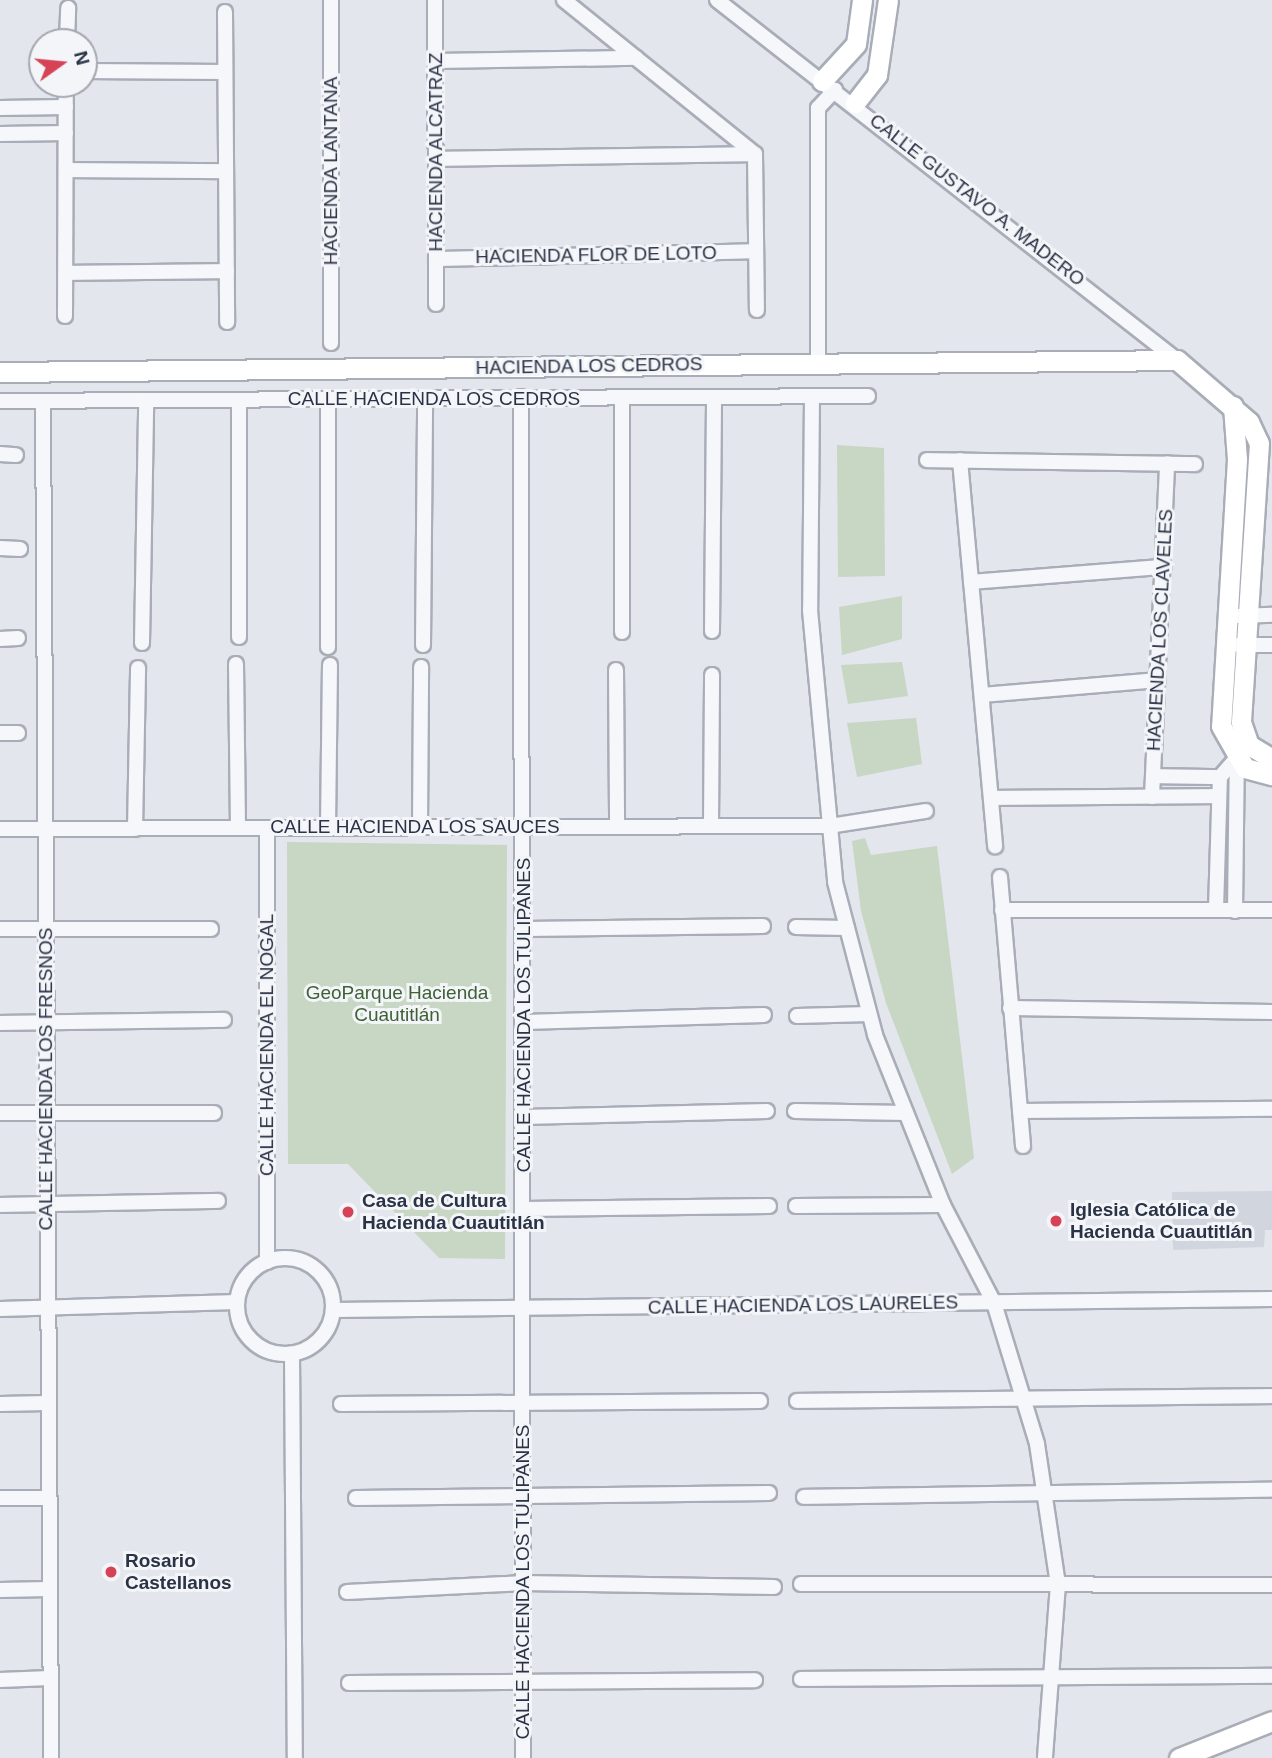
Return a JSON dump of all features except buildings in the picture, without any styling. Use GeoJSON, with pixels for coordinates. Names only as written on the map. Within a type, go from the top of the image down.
{"type":"FeatureCollection","features":[{"type":"Feature","properties":{"kind":"main road"},"geometry":{"type":"LineString","coordinates":[[829,85],[856,44],[862,0]]}},
{"type":"Feature","properties":{"kind":"main road"},"geometry":{"type":"LineString","coordinates":[[855,103],[877,75],[888,0]]}},
{"type":"Feature","properties":{"kind":"main road","name":"HACIENDA LOS CEDROS"},"geometry":{"type":"LineString","coordinates":[[0,372],[1178,360]]}},
{"type":"Feature","properties":{"kind":"main road","name":"CALLE GUSTAVO A. MADERO"},"geometry":{"type":"LineString","coordinates":[[1178,360],[1255,428],[1259,443],[1251,615],[1241,722],[1243,751]]}},
{"type":"Feature","properties":{"kind":"main road"},"geometry":{"type":"LineString","coordinates":[[1233,406],[1237,459],[1221,726],[1243,751],[1256,775],[1272,775]]}},
{"type":"Feature","properties":{"kind":"main road"},"geometry":{"type":"LineString","coordinates":[[1243,751],[1272,759]]}},
{"type":"Feature","properties":{"kind":"main road"},"geometry":{"type":"LineString","coordinates":[[1179,1758],[1272,1721]]}},
{"type":"Feature","properties":{"kind":"street","name":"HACIENDA LANTANA"},"geometry":{"type":"LineString","coordinates":[[331,0],[331,343]]}},
{"type":"Feature","properties":{"kind":"street","name":"HACIENDA ALCATRAZ"},"geometry":{"type":"LineString","coordinates":[[435,0],[436,303]]}},
{"type":"Feature","properties":{"kind":"street"},"geometry":{"type":"LineString","coordinates":[[564,0],[755,154]]}},
{"type":"Feature","properties":{"kind":"street","name":"CALLE GUSTAVO A. MADERO"},"geometry":{"type":"LineString","coordinates":[[717,0],[855,103],[1178,360]]}},
{"type":"Feature","properties":{"kind":"street"},"geometry":{"type":"LineString","coordinates":[[67,28],[68,8]]}},
{"type":"Feature","properties":{"kind":"street"},"geometry":{"type":"LineString","coordinates":[[225,12],[227,322]]}},
{"type":"Feature","properties":{"kind":"street"},"geometry":{"type":"LineString","coordinates":[[436,61],[636,58]]}},
{"type":"Feature","properties":{"kind":"street"},"geometry":{"type":"LineString","coordinates":[[98,71],[225,72]]}},
{"type":"Feature","properties":{"kind":"street"},"geometry":{"type":"LineString","coordinates":[[818,364],[818,108],[829,85]]}},
{"type":"Feature","properties":{"kind":"street"},"geometry":{"type":"LineString","coordinates":[[65,316],[66,98]]}},
{"type":"Feature","properties":{"kind":"street"},"geometry":{"type":"LineString","coordinates":[[0,108],[66,107]]}},
{"type":"Feature","properties":{"kind":"street"},"geometry":{"type":"LineString","coordinates":[[0,134],[66,133]]}},
{"type":"Feature","properties":{"kind":"street"},"geometry":{"type":"LineString","coordinates":[[436,159],[755,154]]}},
{"type":"Feature","properties":{"kind":"street"},"geometry":{"type":"LineString","coordinates":[[755,154],[757,310]]}},
{"type":"Feature","properties":{"kind":"street"},"geometry":{"type":"LineString","coordinates":[[67,170],[226,171]]}},
{"type":"Feature","properties":{"kind":"street","name":"HACIENDA FLOR DE LOTO"},"geometry":{"type":"LineString","coordinates":[[436,259],[756,251]]}},
{"type":"Feature","properties":{"kind":"street"},"geometry":{"type":"LineString","coordinates":[[66,273],[227,271]]}},
{"type":"Feature","properties":{"kind":"street","name":"CALLE HACIENDA LOS CEDROS"},"geometry":{"type":"LineString","coordinates":[[0,401],[146,403],[521,397],[868,396]]}},
{"type":"Feature","properties":{"kind":"street","name":"CALLE HACIENDA LOS TULIPANES"},"geometry":{"type":"LineString","coordinates":[[521,397],[526,826],[523,1758]]}},
{"type":"Feature","properties":{"kind":"street"},"geometry":{"type":"LineString","coordinates":[[712,631],[714,397]]}},
{"type":"Feature","properties":{"kind":"street"},"geometry":{"type":"LineString","coordinates":[[812,397],[810,610],[830,826],[847,928],[869,1014],[906,1113],[943,1205],[994,1303],[1024,1394],[1045,1493],[1058,1584],[1045,1758]]}},
{"type":"Feature","properties":{"kind":"street"},"geometry":{"type":"LineString","coordinates":[[423,645],[425,398]]}},
{"type":"Feature","properties":{"kind":"street"},"geometry":{"type":"LineString","coordinates":[[622,398],[622,632]]}},
{"type":"Feature","properties":{"kind":"street"},"geometry":{"type":"LineString","coordinates":[[239,400],[239,637]]}},
{"type":"Feature","properties":{"kind":"street"},"geometry":{"type":"LineString","coordinates":[[328,400],[328,647]]}},
{"type":"Feature","properties":{"kind":"street","name":"CALLE HACIENDA LOS FRESNOS"},"geometry":{"type":"LineString","coordinates":[[43,401],[44,930],[51,1758]]}},
{"type":"Feature","properties":{"kind":"street"},"geometry":{"type":"LineString","coordinates":[[142,643],[146,403]]}},
{"type":"Feature","properties":{"kind":"street"},"geometry":{"type":"LineString","coordinates":[[0,454],[16,455]]}},
{"type":"Feature","properties":{"kind":"street"},"geometry":{"type":"LineString","coordinates":[[927,460],[1195,464]]}},
{"type":"Feature","properties":{"kind":"street"},"geometry":{"type":"LineString","coordinates":[[960,460],[984,695],[995,846]]}},
{"type":"Feature","properties":{"kind":"street","name":"HACIENDA LOS CLAVELES"},"geometry":{"type":"LineString","coordinates":[[1152,797],[1167,463]]}},
{"type":"Feature","properties":{"kind":"street"},"geometry":{"type":"LineString","coordinates":[[0,548],[20,549]]}},
{"type":"Feature","properties":{"kind":"street"},"geometry":{"type":"LineString","coordinates":[[971,582],[1163,567]]}},
{"type":"Feature","properties":{"kind":"street"},"geometry":{"type":"LineString","coordinates":[[1228,617],[1272,615]]}},
{"type":"Feature","properties":{"kind":"street"},"geometry":{"type":"LineString","coordinates":[[0,639],[18,638]]}},
{"type":"Feature","properties":{"kind":"street"},"geometry":{"type":"LineString","coordinates":[[1226,645],[1272,645]]}},
{"type":"Feature","properties":{"kind":"street"},"geometry":{"type":"LineString","coordinates":[[236,664],[238,828]]}},
{"type":"Feature","properties":{"kind":"street"},"geometry":{"type":"LineString","coordinates":[[328,828],[330,665]]}},
{"type":"Feature","properties":{"kind":"street"},"geometry":{"type":"LineString","coordinates":[[420,827],[421,667]]}},
{"type":"Feature","properties":{"kind":"street"},"geometry":{"type":"LineString","coordinates":[[135,828],[138,668]]}},
{"type":"Feature","properties":{"kind":"street"},"geometry":{"type":"LineString","coordinates":[[615,670],[617,827]]}},
{"type":"Feature","properties":{"kind":"street"},"geometry":{"type":"LineString","coordinates":[[711,826],[712,675]]}},
{"type":"Feature","properties":{"kind":"street"},"geometry":{"type":"LineString","coordinates":[[984,695],[1157,680]]}},
{"type":"Feature","properties":{"kind":"street"},"geometry":{"type":"LineString","coordinates":[[0,733],[18,733]]}},
{"type":"Feature","properties":{"kind":"street"},"geometry":{"type":"LineString","coordinates":[[1216,910],[1220,777],[1243,751]]}},
{"type":"Feature","properties":{"kind":"street"},"geometry":{"type":"LineString","coordinates":[[1234,911],[1236,825],[1243,751]]}},
{"type":"Feature","properties":{"kind":"street"},"geometry":{"type":"LineString","coordinates":[[1153,776],[1220,777]]}},
{"type":"Feature","properties":{"kind":"street"},"geometry":{"type":"LineString","coordinates":[[993,798],[1218,796]]}},
{"type":"Feature","properties":{"kind":"street","name":"CALLE HACIENDA LOS SAUCES"},"geometry":{"type":"LineString","coordinates":[[0,829],[830,826],[926,811]]}},
{"type":"Feature","properties":{"kind":"street","name":"CALLE HACIENDA EL NOGAL"},"geometry":{"type":"LineString","coordinates":[[267,828],[267,1262]]}},
{"type":"Feature","properties":{"kind":"street"},"geometry":{"type":"LineString","coordinates":[[1000,877],[1023,1146]]}},
{"type":"Feature","properties":{"kind":"street"},"geometry":{"type":"LineString","coordinates":[[1002,910],[1272,911]]}},
{"type":"Feature","properties":{"kind":"street"},"geometry":{"type":"LineString","coordinates":[[525,929],[764,926]]}},
{"type":"Feature","properties":{"kind":"street"},"geometry":{"type":"LineString","coordinates":[[796,927],[847,928]]}},
{"type":"Feature","properties":{"kind":"street"},"geometry":{"type":"LineString","coordinates":[[0,929],[211,929]]}},
{"type":"Feature","properties":{"kind":"street"},"geometry":{"type":"LineString","coordinates":[[1010,1008],[1272,1012]]}},
{"type":"Feature","properties":{"kind":"street"},"geometry":{"type":"LineString","coordinates":[[797,1016],[869,1014]]}},
{"type":"Feature","properties":{"kind":"street"},"geometry":{"type":"LineString","coordinates":[[524,1022],[764,1015]]}},
{"type":"Feature","properties":{"kind":"street"},"geometry":{"type":"LineString","coordinates":[[0,1023],[224,1020]]}},
{"type":"Feature","properties":{"kind":"street"},"geometry":{"type":"LineString","coordinates":[[1020,1111],[1272,1109]]}},
{"type":"Feature","properties":{"kind":"street"},"geometry":{"type":"LineString","coordinates":[[523,1117],[767,1111]]}},
{"type":"Feature","properties":{"kind":"street"},"geometry":{"type":"LineString","coordinates":[[795,1111],[906,1113]]}},
{"type":"Feature","properties":{"kind":"street"},"geometry":{"type":"LineString","coordinates":[[0,1113],[214,1113]]}},
{"type":"Feature","properties":{"kind":"street"},"geometry":{"type":"LineString","coordinates":[[0,1205],[218,1201]]}},
{"type":"Feature","properties":{"kind":"street"},"geometry":{"type":"LineString","coordinates":[[796,1206],[943,1205]]}},
{"type":"Feature","properties":{"kind":"street"},"geometry":{"type":"LineString","coordinates":[[524,1209],[769,1206]]}},
{"type":"Feature","properties":{"kind":"street"},"geometry":{"type":"LineString","coordinates":[[267,1262],[305,1262],[321,1273],[333,1310],[327,1331],[312,1347],[292,1354],[274,1353],[253,1340],[239,1319],[237,1302],[247,1278],[267,1262]]}},
{"type":"Feature","properties":{"kind":"street","name":"CALLE HACIENDA LOS LAURELES"},"geometry":{"type":"LineString","coordinates":[[333,1310],[1272,1299]]}},
{"type":"Feature","properties":{"kind":"street"},"geometry":{"type":"LineString","coordinates":[[0,1309],[237,1302]]}},
{"type":"Feature","properties":{"kind":"street"},"geometry":{"type":"LineString","coordinates":[[292,1354],[295,1758]]}},
{"type":"Feature","properties":{"kind":"street"},"geometry":{"type":"LineString","coordinates":[[797,1401],[1024,1394],[1272,1396]]}},
{"type":"Feature","properties":{"kind":"street"},"geometry":{"type":"LineString","coordinates":[[341,1404],[760,1401]]}},
{"type":"Feature","properties":{"kind":"street"},"geometry":{"type":"LineString","coordinates":[[0,1404],[47,1403]]}},
{"type":"Feature","properties":{"kind":"street"},"geometry":{"type":"LineString","coordinates":[[804,1497],[1272,1490]]}},
{"type":"Feature","properties":{"kind":"street"},"geometry":{"type":"LineString","coordinates":[[356,1498],[523,1491],[769,1493]]}},
{"type":"Feature","properties":{"kind":"street"},"geometry":{"type":"LineString","coordinates":[[0,1498],[49,1498]]}},
{"type":"Feature","properties":{"kind":"street"},"geometry":{"type":"LineString","coordinates":[[346,1592],[523,1583],[774,1587]]}},
{"type":"Feature","properties":{"kind":"street"},"geometry":{"type":"LineString","coordinates":[[802,1584],[1272,1586]]}},
{"type":"Feature","properties":{"kind":"street"},"geometry":{"type":"LineString","coordinates":[[0,1590],[49,1589]]}},
{"type":"Feature","properties":{"kind":"street"},"geometry":{"type":"LineString","coordinates":[[801,1679],[1052,1681],[1272,1676]]}},
{"type":"Feature","properties":{"kind":"street"},"geometry":{"type":"LineString","coordinates":[[349,1683],[523,1677],[755,1680]]}},
{"type":"Feature","properties":{"kind":"street"},"geometry":{"type":"LineString","coordinates":[[0,1680],[50,1678]]}},
{"type":"Feature","properties":{"kind":"shaded area"},"geometry":{"type":"Polygon","coordinates":[[[1272,1191],[1272,1230],[1265,1230],[1264,1247],[1173,1250],[1172,1192],[1272,1191]]]}},
{"type":"Feature","properties":{"kind":"green space"},"geometry":{"type":"Polygon","coordinates":[[[837,445],[884,448],[885,576],[838,577],[837,445]]]}},
{"type":"Feature","properties":{"kind":"green space"},"geometry":{"type":"Polygon","coordinates":[[[902,596],[902,639],[842,655],[839,607],[902,596]]]}},
{"type":"Feature","properties":{"kind":"green space"},"geometry":{"type":"Polygon","coordinates":[[[902,662],[908,696],[848,704],[841,665],[902,662]]]}},
{"type":"Feature","properties":{"kind":"green space"},"geometry":{"type":"Polygon","coordinates":[[[916,718],[922,764],[857,777],[847,723],[916,718]]]}},
{"type":"Feature","properties":{"kind":"green space"},"geometry":{"type":"Polygon","coordinates":[[[865,838],[871,855],[937,846],[974,1158],[952,1174],[886,1003],[861,911],[852,841],[865,838]]]}},
{"type":"Feature","properties":{"kind":"green space","name":"GeoParque Hacienda Cuautitlán"},"geometry":{"type":"Polygon","coordinates":[[[287,842],[507,845],[505,1259],[439,1258],[348,1164],[288,1164],[287,842]]]}},
{"type":"Feature","properties":{"kind":"place","name":"Casa de Cultura Hacienda Cuautitlán"},"geometry":{"type":"Point","coordinates":[348,1212]}},
{"type":"Feature","properties":{"kind":"place","name":"Iglesia Católica de Hacienda Cuautitlán"},"geometry":{"type":"Point","coordinates":[1056,1221]}},
{"type":"Feature","properties":{"kind":"place","name":"Rosario Castellanos"},"geometry":{"type":"Point","coordinates":[111,1572]}}]}
